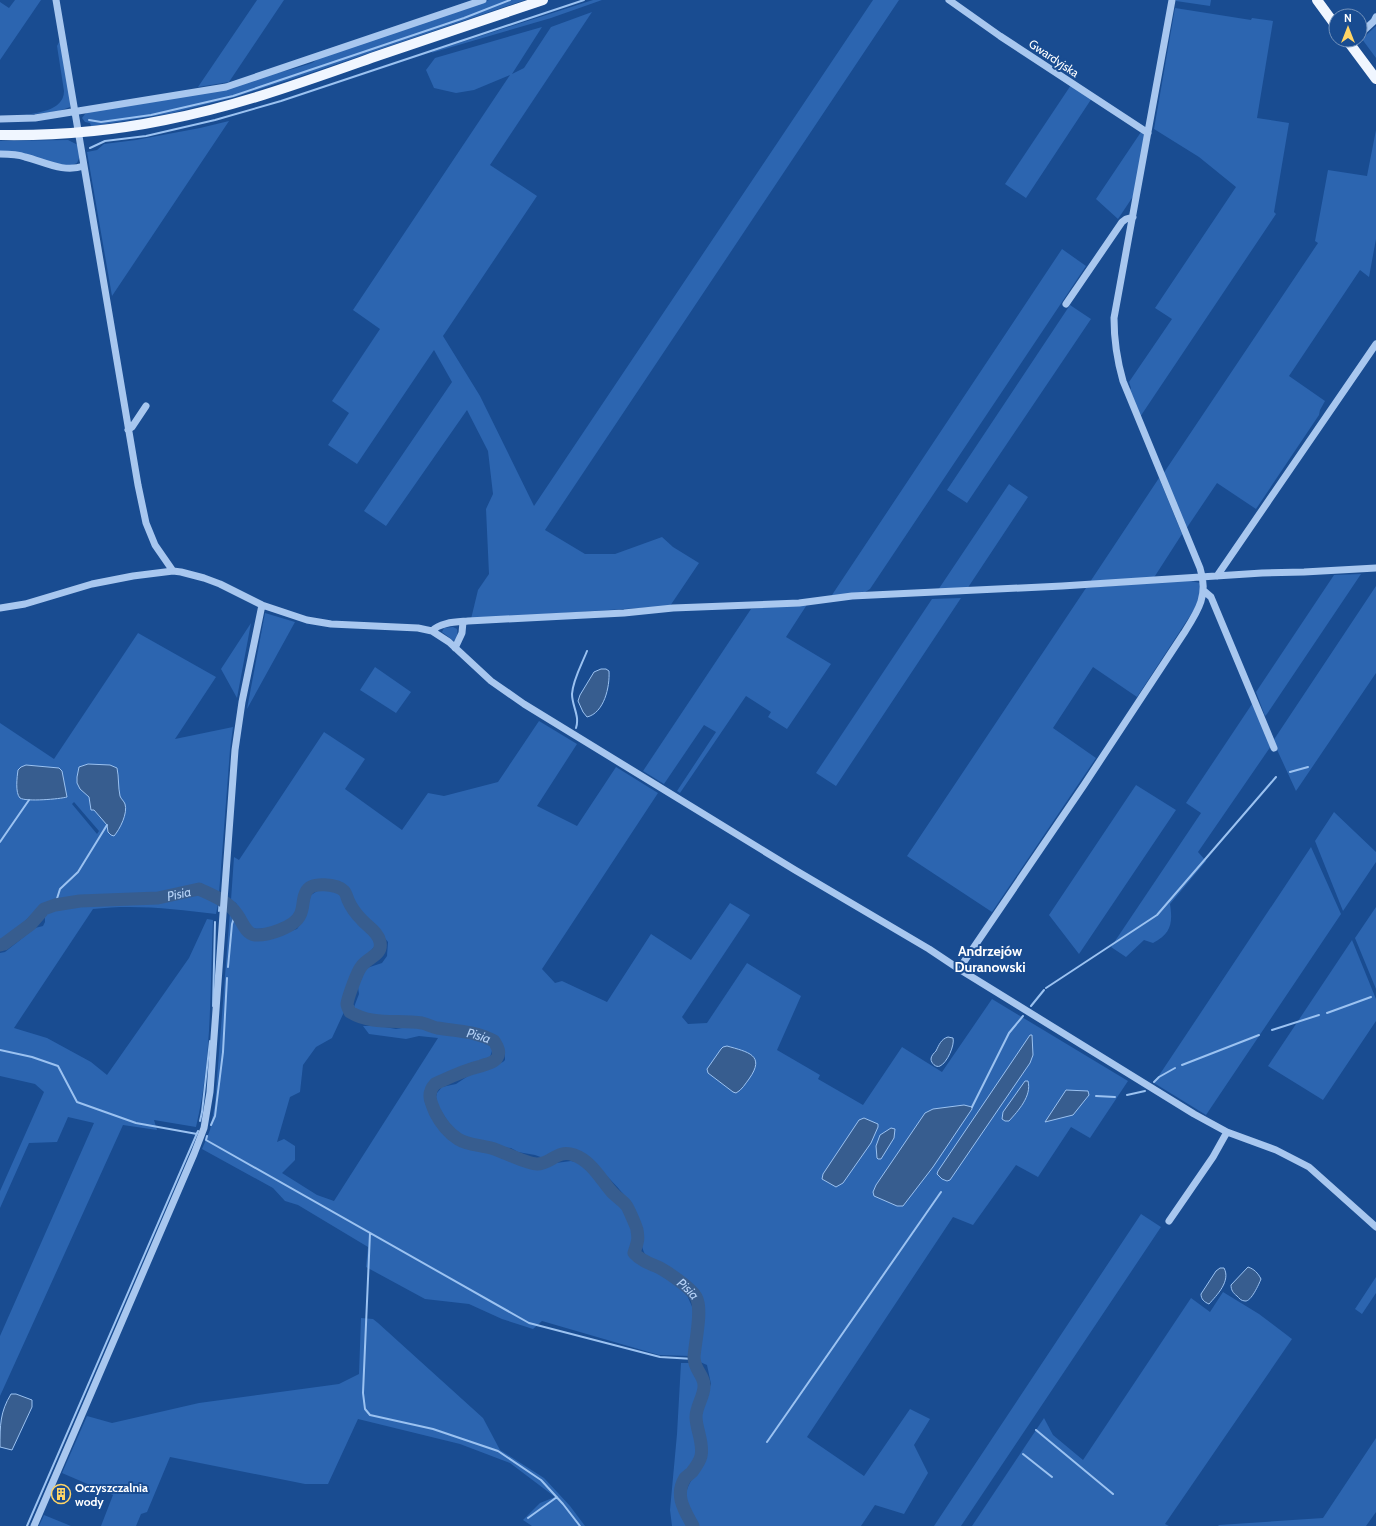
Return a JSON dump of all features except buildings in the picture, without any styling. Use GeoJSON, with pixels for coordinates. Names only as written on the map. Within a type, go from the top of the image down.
{"type":"FeatureCollection","features":[{"type":"Feature","properties":{"kind":"main road"},"geometry":{"type":"LineString","coordinates":[[0,135],[47,135],[78,133],[166,120],[234,104],[316,78],[543,0]]}},
{"type":"Feature","properties":{"kind":"main road"},"geometry":{"type":"LineString","coordinates":[[1317,0],[1328,15]]}},
{"type":"Feature","properties":{"kind":"main road"},"geometry":{"type":"LineString","coordinates":[[1355,48],[1376,79]]}},
{"type":"Feature","properties":{"kind":"street"},"geometry":{"type":"LineString","coordinates":[[56,0],[138,485],[146,523],[155,545],[173,571]]}},
{"type":"Feature","properties":{"kind":"street"},"geometry":{"type":"LineString","coordinates":[[0,119],[35,118],[226,88],[483,0]]}},
{"type":"Feature","properties":{"kind":"street","name":"Gwardyjska"},"geometry":{"type":"LineString","coordinates":[[949,0],[1148,133]]}},
{"type":"Feature","properties":{"kind":"street"},"geometry":{"type":"LineString","coordinates":[[959,969],[1084,785],[1188,627],[1200,607],[1204,591],[1203,577],[1123,381],[1117,360],[1114,334],[1114,318],[1172,0]]}},
{"type":"Feature","properties":{"kind":"street"},"geometry":{"type":"LineString","coordinates":[[1368,27],[1376,18]]}},
{"type":"Feature","properties":{"kind":"street"},"geometry":{"type":"LineString","coordinates":[[0,154],[24,156],[62,168],[78,168],[84,166]]}},
{"type":"Feature","properties":{"kind":"street"},"geometry":{"type":"LineString","coordinates":[[1066,304],[1122,222],[1133,217]]}},
{"type":"Feature","properties":{"kind":"street"},"geometry":{"type":"LineString","coordinates":[[1217,576],[1376,344]]}},
{"type":"Feature","properties":{"kind":"street"},"geometry":{"type":"LineString","coordinates":[[128,430],[132,427],[146,406]]}},
{"type":"Feature","properties":{"kind":"street"},"geometry":{"type":"LineString","coordinates":[[432,631],[444,624],[463,622],[624,613],[673,608],[799,603],[852,596],[960,592],[1262,573],[1316,572],[1376,568]]}},
{"type":"Feature","properties":{"kind":"street"},"geometry":{"type":"LineString","coordinates":[[0,608],[25,604],[92,584],[133,576],[173,571],[191,574],[209,580],[262,605],[295,617],[331,624],[418,628],[432,631],[456,648],[491,681],[518,701],[795,870],[929,948],[959,969],[1148,1086],[1227,1132],[1276,1150],[1309,1167],[1376,1227]]}},
{"type":"Feature","properties":{"kind":"street"},"geometry":{"type":"LineString","coordinates":[[1204,591],[1211,597],[1274,748]]}},
{"type":"Feature","properties":{"kind":"street"},"geometry":{"type":"LineString","coordinates":[[34,1526],[204,1128],[210,1092],[236,742],[242,702],[262,605]]}},
{"type":"Feature","properties":{"kind":"street"},"geometry":{"type":"LineString","coordinates":[[456,648],[462,633],[463,622]]}},
{"type":"Feature","properties":{"kind":"street"},"geometry":{"type":"LineString","coordinates":[[1169,1221],[1213,1157],[1227,1132]]}},
{"type":"Feature","properties":{"kind":"shaded area"},"geometry":{"type":"Polygon","coordinates":[[[15,0],[41,0],[0,60],[0,2],[9,8],[15,0]]]}},
{"type":"Feature","properties":{"kind":"shaded area"},"geometry":{"type":"Polygon","coordinates":[[[257,0],[284,0],[229,82],[198,87],[257,0]]]}},
{"type":"Feature","properties":{"kind":"shaded area"},"geometry":{"type":"Polygon","coordinates":[[[489,0],[525,0],[235,97],[172,113],[93,126],[91,126],[90,123],[85,122],[82,118],[89,112],[164,100],[293,69],[312,63],[321,57],[489,0]]]}},
{"type":"Feature","properties":{"kind":"shaded area"},"geometry":{"type":"Polygon","coordinates":[[[593,0],[602,0],[551,18],[431,53],[434,51],[593,0]]]}},
{"type":"Feature","properties":{"kind":"shaded area"},"geometry":{"type":"Polygon","coordinates":[[[873,0],[899,0],[545,530],[585,554],[615,554],[662,537],[673,547],[699,563],[670,606],[471,619],[478,590],[489,574],[486,509],[493,494],[488,451],[467,410],[386,526],[364,511],[452,382],[434,350],[357,464],[328,445],[349,413],[332,401],[380,329],[353,310],[510,75],[474,90],[456,93],[434,88],[426,70],[435,58],[542,27],[512,74],[524,68],[551,27],[592,12],[490,165],[537,196],[443,336],[480,396],[534,506],[873,0]]]}},
{"type":"Feature","properties":{"kind":"shaded area"},"geometry":{"type":"Polygon","coordinates":[[[1176,0],[1211,0],[1210,6],[1176,0]]]}},
{"type":"Feature","properties":{"kind":"shaded area"},"geometry":{"type":"Polygon","coordinates":[[[1175,8],[1251,20],[1252,18],[1273,21],[1257,118],[1289,123],[1274,212],[1276,214],[1140,417],[1130,390],[1131,388],[1129,382],[1172,319],[1155,308],[1236,187],[1199,157],[1154,129],[1175,8]]]}},
{"type":"Feature","properties":{"kind":"shaded area"},"geometry":{"type":"Polygon","coordinates":[[[1376,26],[1376,58],[1368,47],[1368,33],[1376,26]]]}},
{"type":"Feature","properties":{"kind":"shaded area"},"geometry":{"type":"Polygon","coordinates":[[[60,40],[71,103],[70,107],[59,111],[19,116],[47,110],[54,107],[63,98],[64,91],[57,46],[60,40]]]}},
{"type":"Feature","properties":{"kind":"shaded area"},"geometry":{"type":"Polygon","coordinates":[[[1071,85],[1092,98],[1026,198],[1005,184],[1071,85]]]}},
{"type":"Feature","properties":{"kind":"shaded area"},"geometry":{"type":"Polygon","coordinates":[[[229,121],[112,296],[87,152],[97,150],[104,144],[136,140],[229,121]]]}},
{"type":"Feature","properties":{"kind":"shaded area"},"geometry":{"type":"Polygon","coordinates":[[[1376,130],[1376,239],[1369,277],[1360,270],[1289,376],[1325,401],[1319,415],[1256,509],[1217,483],[1186,529],[1163,474],[1318,243],[1315,241],[1328,170],[1367,176],[1376,130]]]}},
{"type":"Feature","properties":{"kind":"shaded area"},"geometry":{"type":"Polygon","coordinates":[[[1141,132],[1145,136],[1134,195],[1118,219],[1096,199],[1141,132]]]}},
{"type":"Feature","properties":{"kind":"shaded area"},"geometry":{"type":"Polygon","coordinates":[[[68,140],[78,145],[80,156],[77,163],[72,165],[62,165],[0,152],[0,141],[68,140]]]}},
{"type":"Feature","properties":{"kind":"shaded area"},"geometry":{"type":"Polygon","coordinates":[[[1062,249],[1086,266],[870,589],[862,594],[832,595],[1062,249]]]}},
{"type":"Feature","properties":{"kind":"shaded area"},"geometry":{"type":"Polygon","coordinates":[[[1070,305],[1091,319],[967,503],[947,490],[1070,305]]]}},
{"type":"Feature","properties":{"kind":"shaded area"},"geometry":{"type":"Polygon","coordinates":[[[1159,478],[1182,534],[1155,576],[1090,582],[1159,478]]]}},
{"type":"Feature","properties":{"kind":"shaded area"},"geometry":{"type":"Polygon","coordinates":[[[1009,484],[1028,497],[967,589],[938,590],[1009,484]]]}},
{"type":"Feature","properties":{"kind":"shaded area"},"geometry":{"type":"Polygon","coordinates":[[[1361,574],[1265,716],[1256,692],[1334,575],[1361,574]]]}},
{"type":"Feature","properties":{"kind":"shaded area"},"geometry":{"type":"Polygon","coordinates":[[[1186,580],[1200,583],[1201,593],[1197,605],[1137,697],[1093,667],[1053,728],[1096,758],[992,912],[907,856],[1086,588],[1186,580]]]}},
{"type":"Feature","properties":{"kind":"shaded area"},"geometry":{"type":"Polygon","coordinates":[[[1376,586],[1376,673],[1296,791],[1273,741],[1376,586]]]}},
{"type":"Feature","properties":{"kind":"shaded area"},"geometry":{"type":"Polygon","coordinates":[[[961,598],[836,786],[816,773],[932,599],[961,598]]]}},
{"type":"Feature","properties":{"kind":"shaded area"},"geometry":{"type":"Polygon","coordinates":[[[808,603],[786,637],[831,664],[787,729],[768,717],[771,712],[746,696],[680,793],[677,791],[716,732],[704,725],[664,784],[643,771],[751,609],[808,603]]]}},
{"type":"Feature","properties":{"kind":"shaded area"},"geometry":{"type":"Polygon","coordinates":[[[265,613],[295,622],[247,709],[265,613]]]}},
{"type":"Feature","properties":{"kind":"shaded area"},"geometry":{"type":"Polygon","coordinates":[[[251,623],[237,698],[221,669],[251,623]]]}},
{"type":"Feature","properties":{"kind":"shaded area"},"geometry":{"type":"Polygon","coordinates":[[[453,627],[457,629],[457,637],[454,641],[442,632],[444,628],[453,627]]]}},
{"type":"Feature","properties":{"kind":"shaded area"},"geometry":{"type":"Polygon","coordinates":[[[138,633],[216,677],[175,739],[233,727],[219,894],[209,889],[196,886],[190,889],[158,894],[131,894],[47,902],[16,930],[0,941],[0,723],[54,759],[138,633]],[[26,765],[18,770],[38,800],[66,793],[64,780],[26,765]],[[74,802],[72,804],[97,834],[99,831],[74,802]]]}},
{"type":"Feature","properties":{"kind":"shaded area"},"geometry":{"type":"Polygon","coordinates":[[[375,667],[411,692],[396,713],[360,690],[375,667]]]}},
{"type":"Feature","properties":{"kind":"shaded area"},"geometry":{"type":"Polygon","coordinates":[[[601,669],[606,669],[609,671],[607,692],[602,705],[598,710],[593,715],[587,717],[578,701],[594,672],[601,669]]]}},
{"type":"Feature","properties":{"kind":"shaded area"},"geometry":{"type":"Polygon","coordinates":[[[1252,704],[1271,746],[1198,852],[1206,861],[1170,904],[1171,922],[1167,932],[1159,940],[1153,943],[1144,940],[1126,957],[1111,947],[1201,813],[1186,803],[1252,704]]]}},
{"type":"Feature","properties":{"kind":"shaded area"},"geometry":{"type":"Polygon","coordinates":[[[539,721],[577,744],[537,806],[577,826],[616,767],[658,793],[542,969],[555,983],[562,981],[607,1002],[651,934],[691,960],[730,903],[750,915],[682,1017],[688,1024],[707,1023],[747,963],[801,996],[777,1050],[820,1075],[818,1079],[863,1105],[902,1047],[942,1072],[992,999],[1128,1081],[1090,1138],[1071,1127],[1038,1177],[1016,1165],[973,1225],[953,1217],[807,1437],[864,1476],[910,1409],[930,1419],[914,1445],[928,1473],[904,1514],[875,1505],[861,1526],[698,1526],[687,1505],[686,1492],[688,1486],[704,1461],[705,1436],[699,1421],[698,1413],[711,1384],[707,1365],[697,1359],[703,1317],[701,1300],[696,1289],[679,1274],[645,1254],[636,1212],[631,1204],[605,1174],[583,1157],[573,1152],[562,1150],[546,1159],[535,1155],[518,1152],[511,1148],[498,1147],[461,1138],[453,1130],[438,1106],[436,1097],[437,1093],[442,1087],[456,1084],[471,1074],[503,1062],[505,1060],[505,1052],[499,1045],[499,1040],[495,1035],[467,1027],[400,1018],[369,1016],[356,1012],[354,1007],[359,994],[358,987],[365,970],[382,963],[387,956],[388,942],[359,910],[348,889],[340,884],[317,880],[310,882],[305,886],[302,892],[297,914],[293,920],[279,927],[260,929],[250,928],[236,903],[231,900],[234,857],[239,860],[324,732],[365,759],[345,789],[402,830],[428,793],[444,796],[498,782],[539,721]]]}},
{"type":"Feature","properties":{"kind":"shaded area"},"geometry":{"type":"Polygon","coordinates":[[[88,764],[110,765],[117,768],[120,796],[125,803],[126,808],[123,821],[114,836],[108,832],[107,825],[94,810],[91,810],[89,797],[80,789],[77,783],[79,767],[88,764]]]}},
{"type":"Feature","properties":{"kind":"shaded area"},"geometry":{"type":"Polygon","coordinates":[[[26,765],[59,768],[62,771],[67,797],[36,800],[20,798],[18,796],[17,789],[18,770],[26,765]]]}},
{"type":"Feature","properties":{"kind":"shaded area"},"geometry":{"type":"Polygon","coordinates":[[[1136,785],[1176,810],[1079,954],[1049,915],[1136,785]]]}},
{"type":"Feature","properties":{"kind":"shaded area"},"geometry":{"type":"Polygon","coordinates":[[[1334,812],[1376,852],[1376,862],[1343,911],[1315,841],[1334,812]]]}},
{"type":"Feature","properties":{"kind":"shaded area"},"geometry":{"type":"Polygon","coordinates":[[[1311,847],[1341,914],[1206,1115],[1154,1083],[1311,847]]]}},
{"type":"Feature","properties":{"kind":"shaded area"},"geometry":{"type":"Polygon","coordinates":[[[319,890],[339,893],[357,921],[371,934],[375,946],[357,966],[342,1002],[344,1012],[332,1038],[316,1047],[303,1065],[300,1092],[290,1097],[277,1142],[284,1139],[295,1146],[295,1160],[282,1173],[317,1195],[334,1201],[438,1038],[419,1036],[406,1039],[369,1034],[363,1026],[379,1026],[396,1029],[408,1027],[422,1028],[485,1040],[492,1045],[490,1057],[480,1063],[471,1064],[430,1083],[424,1092],[425,1103],[433,1117],[447,1135],[464,1146],[500,1156],[520,1164],[542,1169],[556,1163],[571,1161],[580,1163],[592,1174],[605,1192],[626,1212],[632,1225],[636,1240],[631,1244],[630,1254],[635,1261],[645,1265],[686,1293],[694,1311],[691,1356],[659,1355],[542,1321],[533,1329],[502,1319],[469,1304],[425,1299],[366,1267],[368,1247],[298,1205],[285,1201],[273,1188],[202,1149],[210,1130],[215,1104],[230,912],[249,938],[253,940],[265,939],[297,929],[305,917],[311,895],[319,890]]]}},
{"type":"Feature","properties":{"kind":"shaded area"},"geometry":{"type":"Polygon","coordinates":[[[202,893],[206,897],[212,897],[218,904],[216,914],[139,907],[93,909],[14,1028],[47,1038],[91,1062],[107,1075],[189,958],[207,919],[213,920],[208,1050],[196,1127],[154,1120],[157,1130],[123,1125],[0,1396],[0,1336],[94,1123],[68,1117],[57,1142],[29,1143],[0,1208],[0,1191],[44,1092],[35,1084],[0,1076],[0,953],[5,952],[35,928],[43,926],[45,922],[45,915],[53,910],[79,905],[131,902],[155,903],[202,893]]]}},
{"type":"Feature","properties":{"kind":"shaded area"},"geometry":{"type":"Polygon","coordinates":[[[1376,907],[1376,989],[1355,938],[1376,907]]]}},
{"type":"Feature","properties":{"kind":"shaded area"},"geometry":{"type":"Polygon","coordinates":[[[1352,940],[1376,999],[1376,1021],[1323,1100],[1268,1066],[1352,940]]]}},
{"type":"Feature","properties":{"kind":"shaded area"},"geometry":{"type":"Polygon","coordinates":[[[1030,1035],[1032,1035],[1033,1055],[1030,1063],[950,1180],[947,1181],[942,1179],[937,1174],[938,1171],[1030,1035]]]}},
{"type":"Feature","properties":{"kind":"shaded area"},"geometry":{"type":"Polygon","coordinates":[[[948,1037],[953,1038],[953,1045],[950,1054],[943,1064],[940,1066],[935,1066],[931,1059],[939,1044],[948,1037]]]}},
{"type":"Feature","properties":{"kind":"shaded area"},"geometry":{"type":"Polygon","coordinates":[[[727,1046],[748,1053],[755,1060],[756,1065],[749,1079],[736,1093],[708,1073],[707,1069],[721,1049],[727,1046]]]}},
{"type":"Feature","properties":{"kind":"shaded area"},"geometry":{"type":"Polygon","coordinates":[[[1025,1081],[1028,1081],[1029,1087],[1026,1098],[1009,1121],[1005,1121],[1002,1119],[1003,1112],[1025,1081]]]}},
{"type":"Feature","properties":{"kind":"shaded area"},"geometry":{"type":"Polygon","coordinates":[[[1066,1090],[1088,1091],[1089,1095],[1073,1115],[1045,1122],[1066,1090]]]}},
{"type":"Feature","properties":{"kind":"shaded area"},"geometry":{"type":"Polygon","coordinates":[[[964,1105],[972,1107],[972,1109],[933,1167],[903,1206],[897,1206],[874,1196],[873,1192],[876,1185],[925,1113],[933,1109],[964,1105]]]}},
{"type":"Feature","properties":{"kind":"shaded area"},"geometry":{"type":"Polygon","coordinates":[[[864,1118],[878,1124],[878,1127],[871,1143],[843,1183],[836,1187],[822,1179],[823,1174],[859,1120],[864,1118]]]}},
{"type":"Feature","properties":{"kind":"shaded area"},"geometry":{"type":"Polygon","coordinates":[[[891,1128],[895,1129],[894,1138],[881,1159],[878,1159],[876,1146],[880,1135],[891,1128]]]}},
{"type":"Feature","properties":{"kind":"shaded area"},"geometry":{"type":"Polygon","coordinates":[[[1141,1214],[1161,1227],[961,1526],[934,1526],[1141,1214]]]}},
{"type":"Feature","properties":{"kind":"shaded area"},"geometry":{"type":"Polygon","coordinates":[[[1248,1267],[1256,1272],[1261,1279],[1250,1299],[1244,1301],[1233,1293],[1231,1285],[1248,1267]]]}},
{"type":"Feature","properties":{"kind":"shaded area"},"geometry":{"type":"Polygon","coordinates":[[[1220,1268],[1224,1268],[1226,1278],[1222,1288],[1209,1304],[1203,1300],[1201,1294],[1216,1271],[1220,1268]]]}},
{"type":"Feature","properties":{"kind":"shaded area"},"geometry":{"type":"Polygon","coordinates":[[[1376,1277],[1376,1293],[1362,1314],[1355,1309],[1376,1277]]]}},
{"type":"Feature","properties":{"kind":"shaded area"},"geometry":{"type":"Polygon","coordinates":[[[1223,1292],[1259,1314],[1292,1339],[1165,1524],[1169,1526],[972,1526],[1044,1418],[1053,1435],[1083,1460],[1191,1298],[1210,1312],[1223,1292]]]}},
{"type":"Feature","properties":{"kind":"shaded area"},"geometry":{"type":"Polygon","coordinates":[[[361,1318],[373,1319],[378,1323],[483,1418],[500,1450],[544,1478],[570,1506],[585,1526],[532,1526],[523,1520],[540,1503],[555,1497],[510,1463],[460,1444],[358,1419],[328,1484],[305,1484],[170,1457],[147,1512],[141,1514],[136,1526],[101,1526],[113,1495],[62,1473],[87,1416],[112,1423],[199,1403],[339,1384],[359,1374],[361,1318]]]}},
{"type":"Feature","properties":{"kind":"shaded area"},"geometry":{"type":"Polygon","coordinates":[[[681,1363],[692,1363],[702,1381],[702,1389],[695,1405],[693,1418],[697,1453],[691,1469],[682,1476],[678,1491],[679,1502],[690,1526],[672,1526],[670,1510],[677,1434],[681,1363]]]}},
{"type":"Feature","properties":{"kind":"shaded area"},"geometry":{"type":"Polygon","coordinates":[[[11,1394],[16,1394],[32,1400],[32,1407],[12,1450],[0,1447],[1,1419],[11,1394]]]}},
{"type":"Feature","properties":{"kind":"shaded area"},"geometry":{"type":"Polygon","coordinates":[[[1376,1438],[1376,1512],[1366,1526],[1218,1526],[1323,1518],[1376,1438]]]}},
{"type":"Feature","properties":{"kind":"shaded area"},"geometry":{"type":"Polygon","coordinates":[[[44,1515],[71,1526],[39,1526],[44,1515]]]}},
{"type":"Feature","properties":{"kind":"waterway"},"geometry":{"type":"LineString","coordinates":[[89,120],[101,122],[151,115],[233,96],[464,18],[510,0]]}},
{"type":"Feature","properties":{"kind":"waterway"},"geometry":{"type":"LineString","coordinates":[[90,148],[105,141],[146,136],[215,120],[281,101],[584,0]]}},
{"type":"Feature","properties":{"kind":"waterway"},"geometry":{"type":"LineString","coordinates":[[576,728],[577,719],[572,694],[576,677],[587,651]]}},
{"type":"Feature","properties":{"kind":"waterway"},"geometry":{"type":"LineString","coordinates":[[1290,772],[1308,767]]}},
{"type":"Feature","properties":{"kind":"waterway"},"geometry":{"type":"LineString","coordinates":[[1046,988],[1157,915],[1276,777]]}},
{"type":"Feature","properties":{"kind":"waterway"},"geometry":{"type":"LineString","coordinates":[[0,842],[29,800]]}},
{"type":"Feature","properties":{"kind":"waterway"},"geometry":{"type":"LineString","coordinates":[[55,905],[60,889],[78,872],[107,825]]}},
{"type":"Feature","properties":{"kind":"waterway","name":"Pisia"},"geometry":{"type":"LineString","coordinates":[[0,945],[4,944],[31,924],[44,909],[55,905],[80,901],[158,898],[199,889],[229,905],[249,932],[255,935],[260,935],[280,930],[293,923],[301,912],[306,892],[313,886],[330,885],[344,891],[356,913],[377,935],[380,942],[380,947],[377,953],[364,964],[357,974],[347,1004],[350,1012],[377,1021],[422,1023],[437,1028],[473,1033],[494,1041],[499,1051],[498,1056],[494,1061],[457,1074],[435,1084],[432,1088],[430,1098],[435,1112],[451,1134],[470,1144],[491,1148],[521,1160],[537,1164],[546,1162],[563,1154],[574,1155],[585,1161],[595,1170],[613,1193],[623,1201],[627,1207],[638,1234],[634,1253],[643,1260],[674,1277],[690,1289],[696,1297],[698,1302],[699,1317],[694,1362],[704,1381],[704,1389],[696,1413],[702,1451],[699,1462],[692,1472],[685,1478],[680,1491],[682,1503],[693,1526]]}},
{"type":"Feature","properties":{"kind":"waterway"},"geometry":{"type":"LineString","coordinates":[[219,911],[220,899]]}},
{"type":"Feature","properties":{"kind":"waterway"},"geometry":{"type":"LineString","coordinates":[[228,967],[232,924],[236,912]]}},
{"type":"Feature","properties":{"kind":"waterway"},"geometry":{"type":"LineString","coordinates":[[213,1006],[215,922]]}},
{"type":"Feature","properties":{"kind":"waterway"},"geometry":{"type":"LineString","coordinates":[[211,1125],[215,1116],[223,1052],[227,978]]}},
{"type":"Feature","properties":{"kind":"waterway"},"geometry":{"type":"LineString","coordinates":[[1031,1006],[1044,990]]}},
{"type":"Feature","properties":{"kind":"waterway"},"geometry":{"type":"LineString","coordinates":[[1327,1013],[1371,997]]}},
{"type":"Feature","properties":{"kind":"waterway"},"geometry":{"type":"LineString","coordinates":[[1272,1030],[1319,1015]]}},
{"type":"Feature","properties":{"kind":"waterway"},"geometry":{"type":"LineString","coordinates":[[972,1107],[1009,1033],[1023,1016]]}},
{"type":"Feature","properties":{"kind":"waterway"},"geometry":{"type":"LineString","coordinates":[[1182,1065],[1259,1035]]}},
{"type":"Feature","properties":{"kind":"waterway"},"geometry":{"type":"LineString","coordinates":[[200,1121],[210,1041]]}},
{"type":"Feature","properties":{"kind":"waterway"},"geometry":{"type":"LineString","coordinates":[[0,1050],[32,1057],[58,1066],[77,1102],[136,1123],[197,1134]]}},
{"type":"Feature","properties":{"kind":"waterway"},"geometry":{"type":"LineString","coordinates":[[1154,1082],[1159,1077],[1175,1068]]}},
{"type":"Feature","properties":{"kind":"waterway"},"geometry":{"type":"LineString","coordinates":[[1127,1095],[1145,1091]]}},
{"type":"Feature","properties":{"kind":"waterway"},"geometry":{"type":"LineString","coordinates":[[1096,1096],[1115,1097]]}},
{"type":"Feature","properties":{"kind":"waterway"},"geometry":{"type":"LineString","coordinates":[[27,1526],[198,1131]]}},
{"type":"Feature","properties":{"kind":"waterway"},"geometry":{"type":"LineString","coordinates":[[207,1136],[206,1140],[529,1323],[660,1357],[694,1359]]}},
{"type":"Feature","properties":{"kind":"waterway"},"geometry":{"type":"LineString","coordinates":[[767,1442],[941,1192]]}},
{"type":"Feature","properties":{"kind":"waterway"},"geometry":{"type":"LineString","coordinates":[[370,1233],[363,1393],[365,1409],[370,1415],[433,1429],[498,1451],[541,1480],[563,1504],[580,1526]]}},
{"type":"Feature","properties":{"kind":"waterway"},"geometry":{"type":"LineString","coordinates":[[1036,1430],[1113,1494]]}},
{"type":"Feature","properties":{"kind":"waterway"},"geometry":{"type":"LineString","coordinates":[[1023,1454],[1052,1477]]}},
{"type":"Feature","properties":{"kind":"waterway"},"geometry":{"type":"LineString","coordinates":[[528,1518],[557,1497]]}},
{"type":"Feature","properties":{"kind":"place","name":"Oczyszczalnia wody"},"geometry":{"type":"Point","coordinates":[61,1494]}},
{"type":"Feature","properties":{"kind":"district","name":"Andrzejów Duranowski"},"geometry":{"type":"Point","coordinates":[990,960]}}]}
